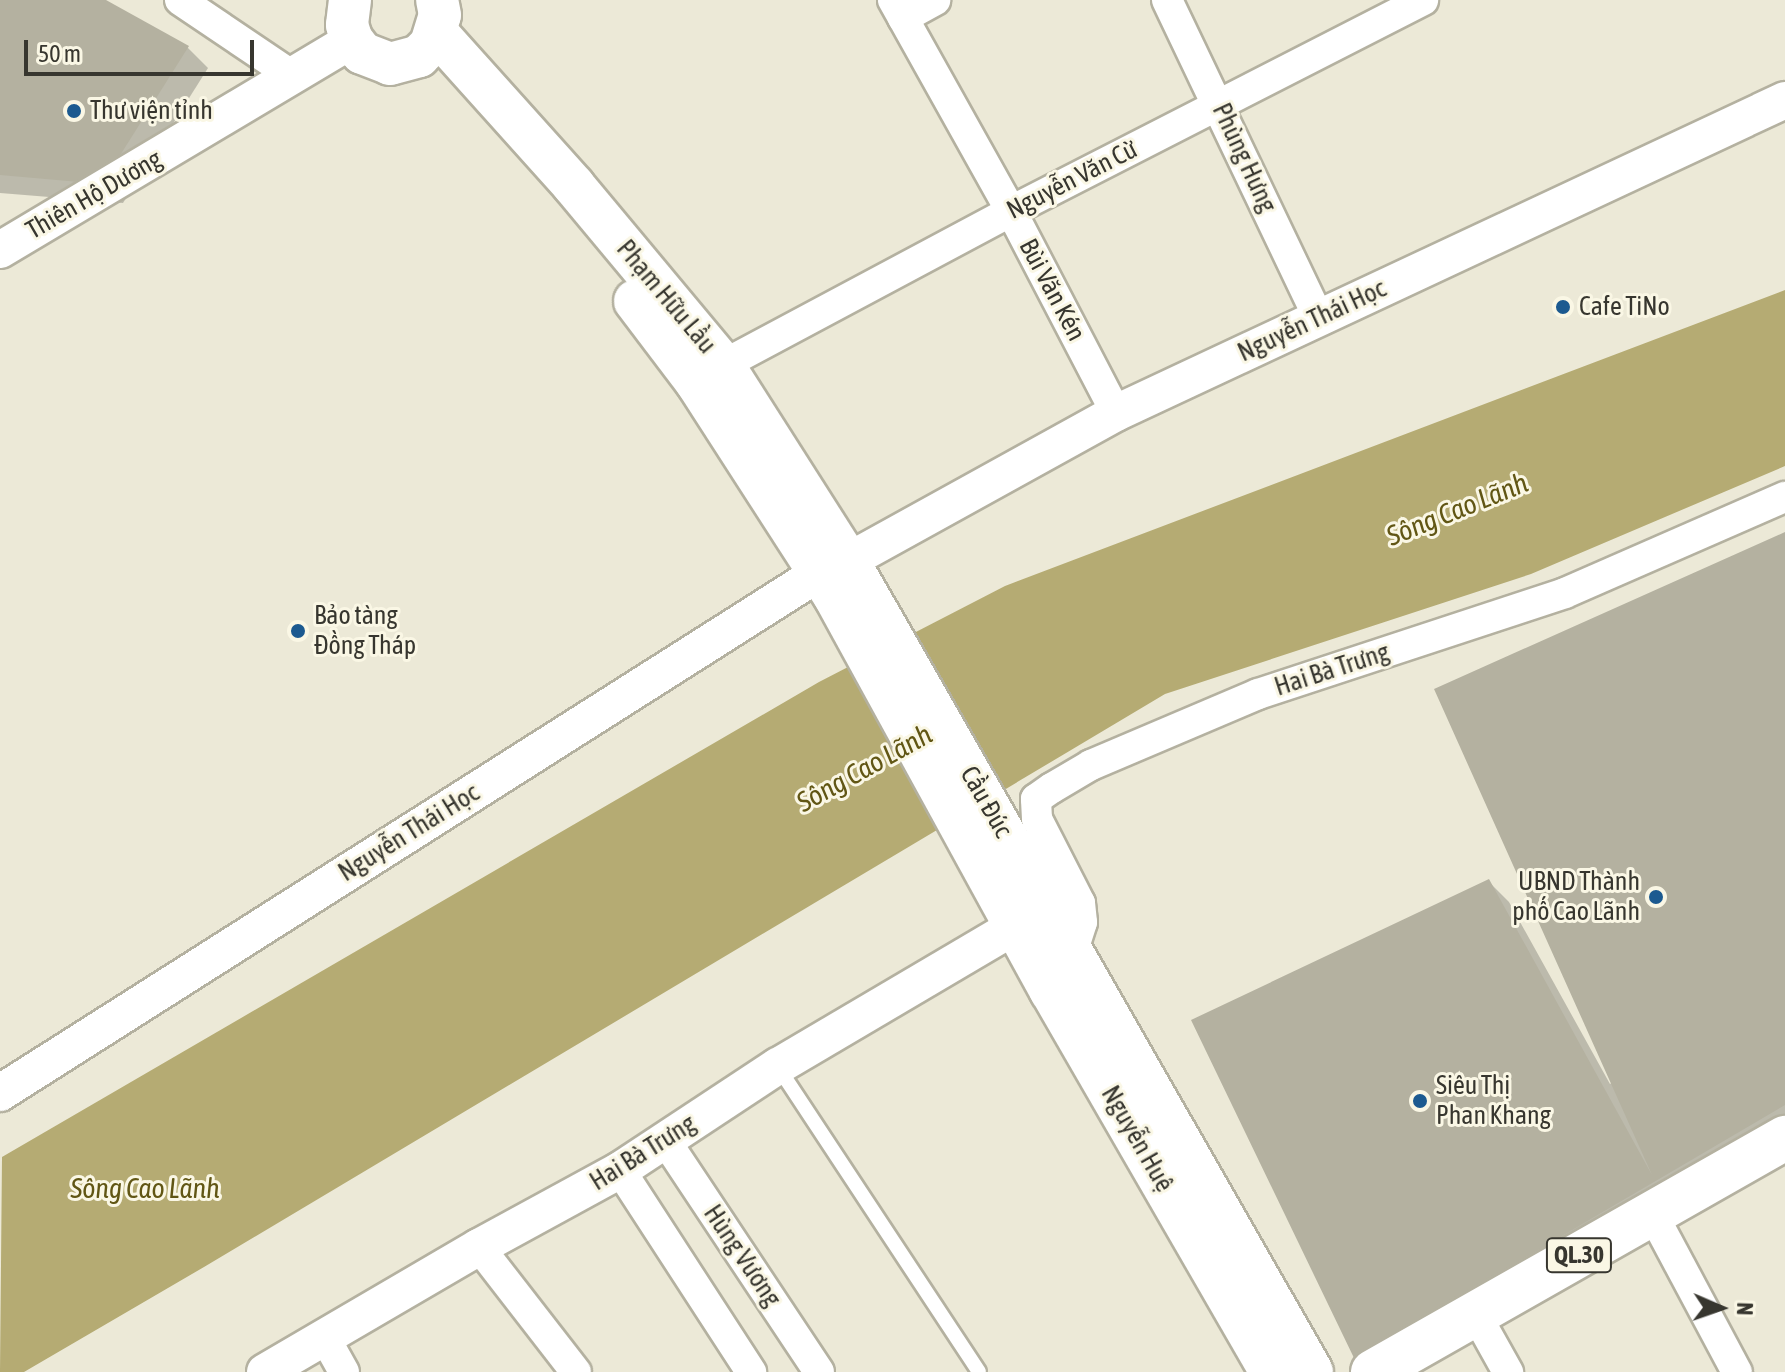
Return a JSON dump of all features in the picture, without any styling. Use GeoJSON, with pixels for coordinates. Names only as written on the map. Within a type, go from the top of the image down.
{"type":"FeatureCollection","features":[{"type":"Feature","properties":{"kind":"highway","name":"QL.30"},"geometry":{"type":"LineString","coordinates":[[1373,1372],[1785,1138]]}},
{"type":"Feature","properties":{"kind":"main road"},"geometry":{"type":"LineString","coordinates":[[345,12],[362,53],[390,64],[431,29],[841,580]]}},
{"type":"Feature","properties":{"kind":"main road","name":"Phạm Hữu Lầu"},"geometry":{"type":"LineString","coordinates":[[431,29],[574,186],[723,365],[841,580]]}},
{"type":"Feature","properties":{"kind":"main road","name":"Cầu Đúc"},"geometry":{"type":"LineString","coordinates":[[841,580],[1021,907]]}},
{"type":"Feature","properties":{"kind":"main road"},"geometry":{"type":"LineString","coordinates":[[1021,907],[1073,950],[1312,1372]]}},
{"type":"Feature","properties":{"kind":"main road","name":"Nguyễn Huệ"},"geometry":{"type":"LineString","coordinates":[[1021,907],[1271,1372]]}},
{"type":"Feature","properties":{"kind":"street"},"geometry":{"type":"LineString","coordinates":[[180,0],[294,77]]}},
{"type":"Feature","properties":{"kind":"street"},"geometry":{"type":"LineString","coordinates":[[898,9],[935,0]]}},
{"type":"Feature","properties":{"kind":"street","name":"Phùng Hưng"},"geometry":{"type":"LineString","coordinates":[[1167,0],[1220,105],[1318,317]]}},
{"type":"Feature","properties":{"kind":"street","name":"Nguyễn Văn Cừ"},"geometry":{"type":"LineString","coordinates":[[723,365],[1011,211],[1423,0]]}},
{"type":"Feature","properties":{"kind":"street","name":"Bùi Văn Kén"},"geometry":{"type":"LineString","coordinates":[[898,9],[1011,211],[1116,413]]}},
{"type":"Feature","properties":{"kind":"street","name":"Thiên Hộ Dương"},"geometry":{"type":"LineString","coordinates":[[0,250],[294,77],[345,12]]}},
{"type":"Feature","properties":{"kind":"street","name":"Nguyễn Thái Học"},"geometry":{"type":"LineString","coordinates":[[0,1093],[1116,413],[1785,100]]}},
{"type":"Feature","properties":{"kind":"street","name":"Hai Bà Trưng"},"geometry":{"type":"LineString","coordinates":[[1073,950],[1082,922],[1080,903],[1037,819],[1036,799],[1052,788],[1091,765],[1258,694],[1565,593],[1785,497]]}},
{"type":"Feature","properties":{"kind":"street","name":"Hai Bà Trưng"},"geometry":{"type":"LineString","coordinates":[[265,1372],[479,1247],[620,1170],[1021,907]]}},
{"type":"Feature","properties":{"kind":"street","name":"Hùng Vương"},"geometry":{"type":"LineString","coordinates":[[665,1140],[819,1372]]}},
{"type":"Feature","properties":{"kind":"street"},"geometry":{"type":"LineString","coordinates":[[620,1170],[751,1372]]}},
{"type":"Feature","properties":{"kind":"street"},"geometry":{"type":"LineString","coordinates":[[1652,1213],[1737,1372]]}},
{"type":"Feature","properties":{"kind":"street"},"geometry":{"type":"LineString","coordinates":[[479,1247],[576,1372]]}},
{"type":"Feature","properties":{"kind":"street"},"geometry":{"type":"LineString","coordinates":[[1475,1313],[1508,1372]]}},
{"type":"Feature","properties":{"kind":"street"},"geometry":{"type":"LineString","coordinates":[[324,1336],[344,1372]]}},
{"type":"Feature","properties":{"kind":"lane"},"geometry":{"type":"LineString","coordinates":[[778,1066],[979,1372]]}},
{"type":"Feature","properties":{"kind":"water","name":"Sông Cao Lãnh"},"geometry":{"type":"Polygon","coordinates":[[[1785,290],[1785,466],[1531,574],[1165,694],[24,1372],[0,1372],[2,1157],[819,682],[1005,586],[1785,290]]]}},
{"type":"Feature","properties":{"kind":"building","name":"Thư viện tỉnh"},"geometry":{"type":"Polygon","coordinates":[[[0,0],[106,0],[189,46],[102,184],[0,175],[0,0]]]}},
{"type":"Feature","properties":{"kind":"building"},"geometry":{"type":"Polygon","coordinates":[[[1785,532],[1785,1105],[1354,1358],[1191,1020],[1489,879],[1652,1175],[1434,689],[1785,532]]]}},
{"type":"Feature","properties":{"kind":"place","name":"Thư viện tỉnh"},"geometry":{"type":"Point","coordinates":[74,111]}},
{"type":"Feature","properties":{"kind":"place","name":"Cafe TiNo"},"geometry":{"type":"Point","coordinates":[1563,307]}},
{"type":"Feature","properties":{"kind":"place","name":"Bảo tàng Đồng Tháp"},"geometry":{"type":"Point","coordinates":[298,631]}},
{"type":"Feature","properties":{"kind":"place","name":"UBND Thành phố Cao Lãnh"},"geometry":{"type":"Point","coordinates":[1656,897]}},
{"type":"Feature","properties":{"kind":"place","name":"Siêu Thị Phan Khang"},"geometry":{"type":"Point","coordinates":[1420,1101]}}]}
